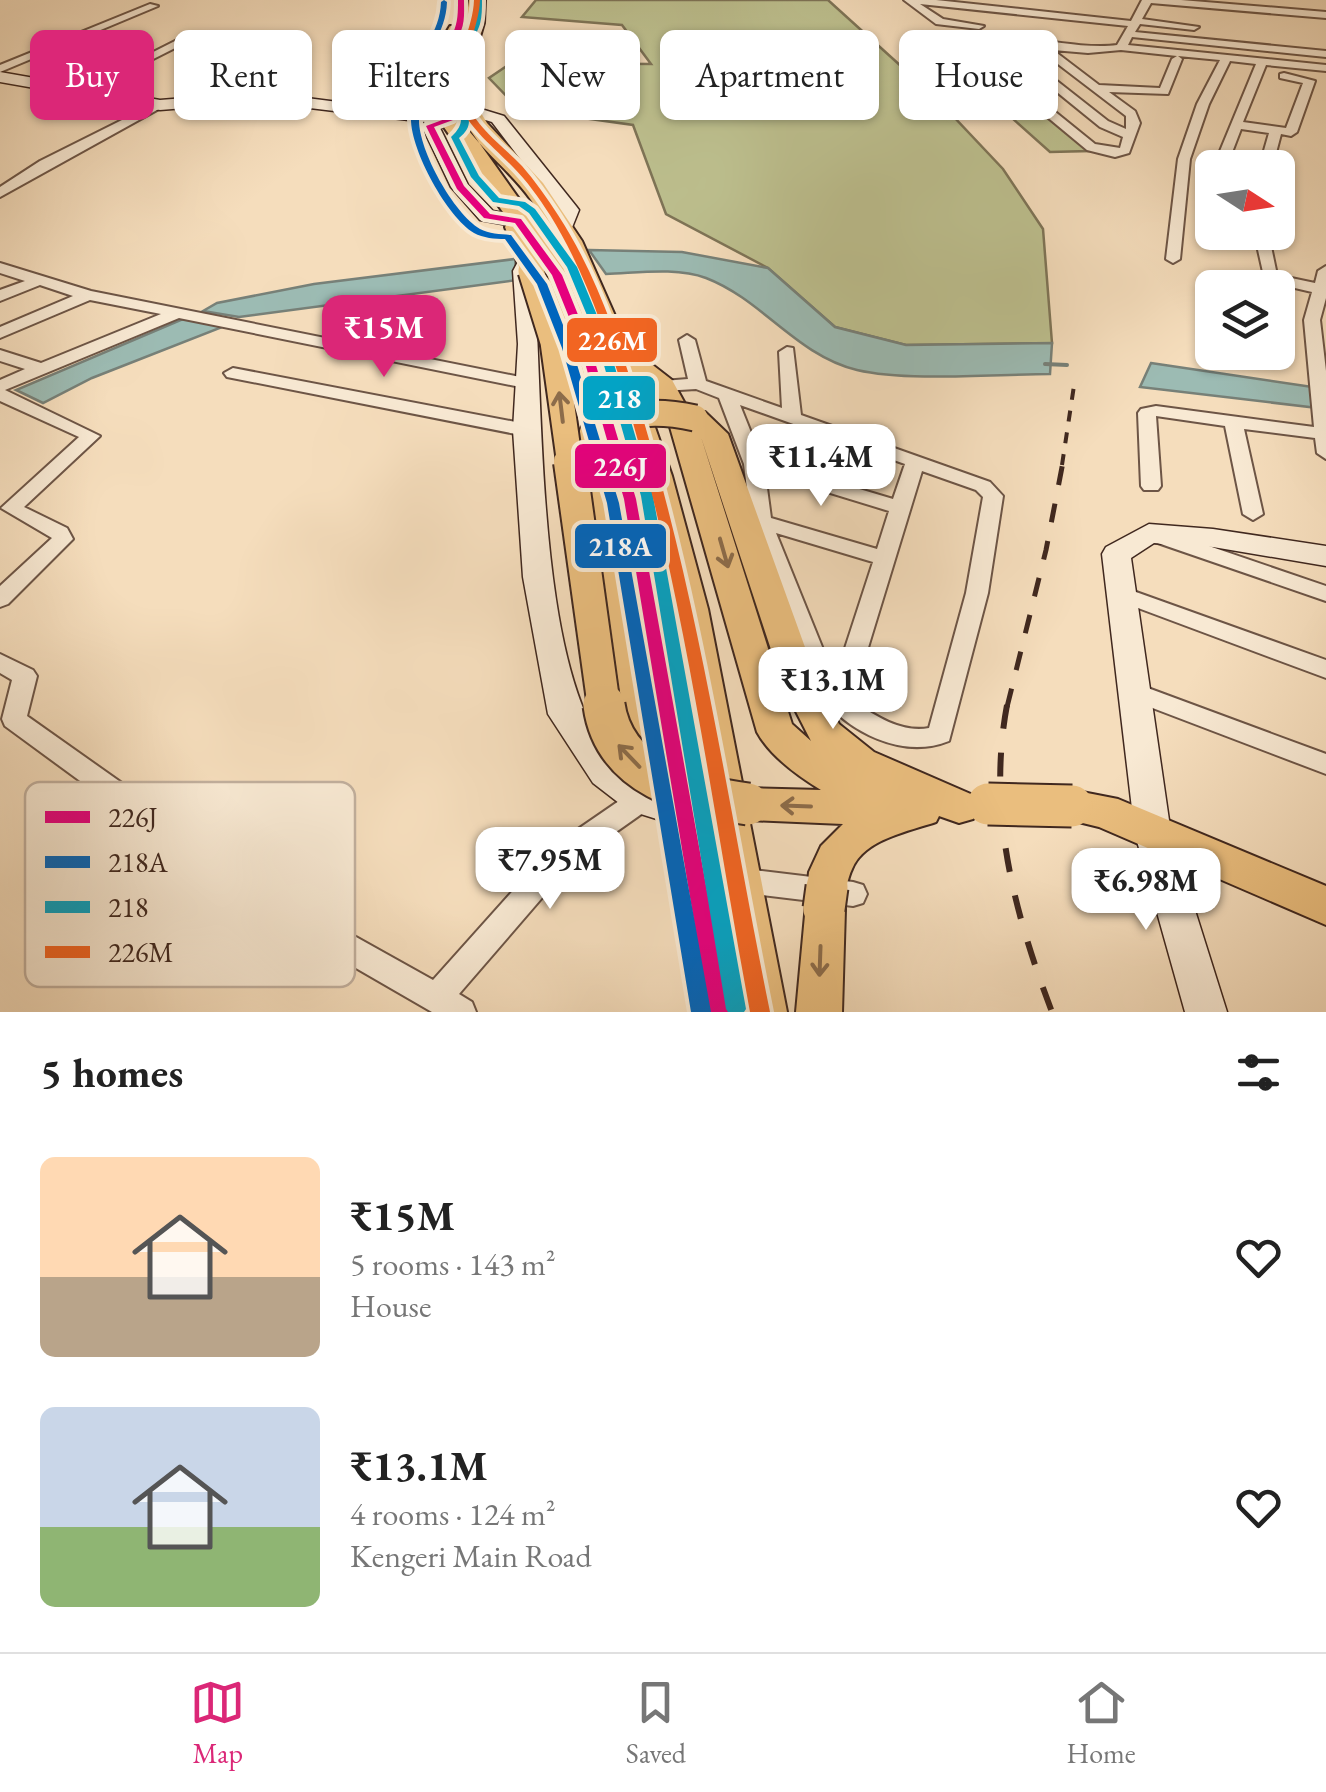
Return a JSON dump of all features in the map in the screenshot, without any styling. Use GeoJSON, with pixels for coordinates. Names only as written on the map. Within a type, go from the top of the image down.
{"type":"FeatureCollection","features":[{"type":"Feature","properties":{"kind":"highway"},"geometry":{"type":"LineString","coordinates":[[456,30],[464,13],[461,0]]}},
{"type":"Feature","properties":{"kind":"highway"},"geometry":{"type":"LineString","coordinates":[[473,30],[479,10],[477,0]]}},
{"type":"Feature","properties":{"kind":"highway"},"geometry":{"type":"LineString","coordinates":[[461,120],[518,221],[614,347],[657,482],[684,599],[737,880],[719,1012]]}},
{"type":"Feature","properties":{"kind":"highway"},"geometry":{"type":"LineString","coordinates":[[464,120],[523,172],[562,230],[554,265],[584,342],[630,498],[667,798],[728,955],[760,1012]]}},
{"type":"Feature","properties":{"kind":"main road"},"geometry":{"type":"LineString","coordinates":[[554,265],[553,342],[606,720],[618,745],[656,780],[686,795],[748,804],[853,797],[956,807],[1072,806],[1104,811],[1326,906]]}},
{"type":"Feature","properties":{"kind":"main road"},"geometry":{"type":"LineString","coordinates":[[614,347],[664,386],[684,427],[776,732],[853,797],[956,807]]}},
{"type":"Feature","properties":{"kind":"main road"},"geometry":{"type":"LineString","coordinates":[[667,798],[657,748],[641,708],[586,450],[593,430],[610,420],[648,411],[695,418],[714,434],[796,668],[853,797],[844,842],[828,872],[819,1012]]}},
{"type":"Feature","properties":{"kind":"street"},"geometry":{"type":"LineString","coordinates":[[908,0],[940,22],[968,30]]}},
{"type":"Feature","properties":{"kind":"street"},"geometry":{"type":"LineString","coordinates":[[908,0],[1127,33],[1326,54]]}},
{"type":"Feature","properties":{"kind":"street"},"geometry":{"type":"LineString","coordinates":[[1026,0],[1127,33],[1148,51],[1226,59],[1309,82],[1291,132],[1236,125]]}},
{"type":"Feature","properties":{"kind":"street"},"geometry":{"type":"LineString","coordinates":[[1304,0],[1315,1]]}},
{"type":"Feature","properties":{"kind":"street"},"geometry":{"type":"LineString","coordinates":[[0,69],[153,6]]}},
{"type":"Feature","properties":{"kind":"street"},"geometry":{"type":"LineString","coordinates":[[965,29],[1127,33],[1326,14]]}},
{"type":"Feature","properties":{"kind":"street"},"geometry":{"type":"LineString","coordinates":[[1058,46],[1072,48],[1127,33],[1212,22],[1326,27]]}},
{"type":"Feature","properties":{"kind":"street"},"geometry":{"type":"LineString","coordinates":[[965,29],[958,38],[1092,146],[1121,152],[1134,118],[1060,62],[1072,48]]}},
{"type":"Feature","properties":{"kind":"street"},"geometry":{"type":"LineString","coordinates":[[1076,73],[1127,33]]}},
{"type":"Feature","properties":{"kind":"street"},"geometry":{"type":"LineString","coordinates":[[1141,64],[1148,51]]}},
{"type":"Feature","properties":{"kind":"street"},"geometry":{"type":"LineString","coordinates":[[1098,88],[1164,92],[1177,59]]}},
{"type":"Feature","properties":{"kind":"street"},"geometry":{"type":"LineString","coordinates":[[1204,150],[1203,104],[1226,59]]}},
{"type":"Feature","properties":{"kind":"street"},"geometry":{"type":"LineString","coordinates":[[1260,67],[1326,68]]}},
{"type":"Feature","properties":{"kind":"street"},"geometry":{"type":"LineString","coordinates":[[1218,150],[1236,125],[1260,67]]}},
{"type":"Feature","properties":{"kind":"street"},"geometry":{"type":"LineString","coordinates":[[1126,88],[1133,76]]}},
{"type":"Feature","properties":{"kind":"street"},"geometry":{"type":"LineString","coordinates":[[0,78],[30,83]]}},
{"type":"Feature","properties":{"kind":"street"},"geometry":{"type":"LineString","coordinates":[[1058,88],[1104,124],[1130,135]]}},
{"type":"Feature","properties":{"kind":"street"},"geometry":{"type":"LineString","coordinates":[[154,104],[260,97],[332,104]]}},
{"type":"Feature","properties":{"kind":"street"},"geometry":{"type":"LineString","coordinates":[[1116,102],[1155,104]]}},
{"type":"Feature","properties":{"kind":"street"},"geometry":{"type":"LineString","coordinates":[[0,192],[160,105]]}},
{"type":"Feature","properties":{"kind":"street"},"geometry":{"type":"LineString","coordinates":[[1270,150],[1276,131]]}},
{"type":"Feature","properties":{"kind":"street"},"geometry":{"type":"LineString","coordinates":[[1173,259],[1195,195]]}},
{"type":"Feature","properties":{"kind":"street"},"geometry":{"type":"LineString","coordinates":[[1265,250],[1270,278],[1320,289]]}},
{"type":"Feature","properties":{"kind":"street"},"geometry":{"type":"LineString","coordinates":[[554,265],[523,270],[529,344],[526,430],[538,578],[565,714],[605,772],[667,798]]}},
{"type":"Feature","properties":{"kind":"street"},"geometry":{"type":"LineString","coordinates":[[0,268],[88,295],[526,383]]}},
{"type":"Feature","properties":{"kind":"street"},"geometry":{"type":"LineString","coordinates":[[1152,486],[1146,412],[1233,422],[1323,426],[1312,320],[1326,271]]}},
{"type":"Feature","properties":{"kind":"street"},"geometry":{"type":"LineString","coordinates":[[0,296],[40,280]]}},
{"type":"Feature","properties":{"kind":"street"},"geometry":{"type":"LineString","coordinates":[[0,333],[88,295]]}},
{"type":"Feature","properties":{"kind":"street"},"geometry":{"type":"LineString","coordinates":[[0,599],[63,540],[60,533],[6,506],[90,436],[4,394],[41,369],[178,312]]}},
{"type":"Feature","properties":{"kind":"street"},"geometry":{"type":"LineString","coordinates":[[687,340],[698,384]]}},
{"type":"Feature","properties":{"kind":"street"},"geometry":{"type":"LineString","coordinates":[[787,352],[792,418]]}},
{"type":"Feature","properties":{"kind":"street"},"geometry":{"type":"LineString","coordinates":[[0,354],[41,369]]}},
{"type":"Feature","properties":{"kind":"street"},"geometry":{"type":"LineString","coordinates":[[233,373],[526,430]]}},
{"type":"Feature","properties":{"kind":"street"},"geometry":{"type":"LineString","coordinates":[[664,386],[698,384],[984,486],[993,496],[976,593],[940,734],[931,740],[917,740],[856,717],[827,688],[762,522],[754,464],[727,395]]}},
{"type":"Feature","properties":{"kind":"street"},"geometry":{"type":"LineString","coordinates":[[1233,422],[1253,514]]}},
{"type":"Feature","properties":{"kind":"street"},"geometry":{"type":"LineString","coordinates":[[840,702],[915,462]]}},
{"type":"Feature","properties":{"kind":"street"},"geometry":{"type":"LineString","coordinates":[[754,464],[901,508]]}},
{"type":"Feature","properties":{"kind":"street"},"geometry":{"type":"LineString","coordinates":[[762,522],[886,559]]}},
{"type":"Feature","properties":{"kind":"street"},"geometry":{"type":"LineString","coordinates":[[1149,533],[1326,594]]}},
{"type":"Feature","properties":{"kind":"street"},"geometry":{"type":"LineString","coordinates":[[1206,1012],[1153,834],[1116,554],[1149,533],[1213,538],[1326,556]]}},
{"type":"Feature","properties":{"kind":"street"},"geometry":{"type":"LineString","coordinates":[[1122,594],[1326,669]]}},
{"type":"Feature","properties":{"kind":"street"},"geometry":{"type":"LineString","coordinates":[[0,662],[25,676],[14,719],[101,782]]}},
{"type":"Feature","properties":{"kind":"street"},"geometry":{"type":"LineString","coordinates":[[1137,693],[1326,764]]}},
{"type":"Feature","properties":{"kind":"street"},"geometry":{"type":"LineString","coordinates":[[355,952],[448,1005],[562,855],[667,798]]}},
{"type":"Feature","properties":{"kind":"street"},"geometry":{"type":"LineString","coordinates":[[737,880],[852,894]]}},
{"type":"Feature","properties":{"kind":"green space"},"geometry":{"type":"Polygon","coordinates":[[[536,0],[828,0],[861,30],[660,30],[660,120],[879,120],[879,46],[899,64],[899,120],[957,120],[1003,169],[1043,229],[1052,343],[906,345],[835,327],[768,268],[666,214],[633,125],[597,120],[640,120],[640,64],[651,64],[640,49],[640,30],[522,17],[536,0]]]}},
{"type":"Feature","properties":{"kind":"green space"},"geometry":{"type":"Polygon","coordinates":[[[505,67],[505,95],[489,78],[505,67]]]}},
{"type":"Feature","properties":{"kind":"green space"},"geometry":{"type":"Polygon","coordinates":[[[1014,120],[1051,120],[1089,151],[1050,152],[1014,120]]]}},
{"type":"Feature","properties":{"kind":"water"},"geometry":{"type":"Polygon","coordinates":[[[589,250],[682,252],[768,268],[835,327],[906,345],[1052,343],[1050,374],[926,377],[857,370],[816,352],[745,300],[706,278],[670,272],[606,274],[589,250]]]}},
{"type":"Feature","properties":{"kind":"water"},"geometry":{"type":"Polygon","coordinates":[[[515,259],[517,280],[239,317],[203,311],[217,303],[314,284],[515,259]]]}},
{"type":"Feature","properties":{"kind":"water"},"geometry":{"type":"Polygon","coordinates":[[[190,316],[230,324],[92,378],[43,403],[16,390],[190,316]]]}},
{"type":"Feature","properties":{"kind":"water"},"geometry":{"type":"Polygon","coordinates":[[[1151,363],[1326,389],[1326,409],[1140,387],[1151,363]]]}},
{"type":"Feature","properties":{"kind":"waterway"},"geometry":{"type":"LineString","coordinates":[[1045,364],[1067,365]]}},
{"type":"Feature","properties":{"kind":"railway"},"geometry":{"type":"LineString","coordinates":[[1062,465],[1075,379]]}},
{"type":"Feature","properties":{"kind":"railway"},"geometry":{"type":"LineString","coordinates":[[1007,707],[1046,550],[1063,462]]}},
{"type":"Feature","properties":{"kind":"railway"},"geometry":{"type":"LineString","coordinates":[[1007,705],[1000,784],[1002,823],[1026,937],[1052,1012]]}},
{"type":"Feature","properties":{"kind":"transit line","name":"226J"},"geometry":{"type":"LineString","coordinates":[[461,0],[457,32],[436,79],[449,120],[430,126],[460,187],[487,216],[518,221],[557,275],[584,342],[630,499],[719,1012]]}},
{"type":"Feature","properties":{"kind":"transit line","name":"226M"},"geometry":{"type":"LineString","coordinates":[[477,0],[460,72],[464,106],[534,187],[568,238],[612,340],[658,491],[692,639],[760,1012]]}},
{"type":"Feature","properties":{"kind":"transit line","name":"218"},"geometry":{"type":"LineString","coordinates":[[479,0],[477,24],[453,73],[453,88],[466,120],[464,130],[455,137],[475,177],[496,200],[522,204],[532,211],[572,267],[601,337],[647,496],[736,1009]]}},
{"type":"Feature","properties":{"kind":"transit line","name":"218A"},"geometry":{"type":"LineString","coordinates":[[444,2],[440,29],[419,77],[424,110],[415,118],[415,129],[435,179],[457,211],[477,231],[508,237],[542,284],[567,348],[613,503],[701,1012]]}}]}
